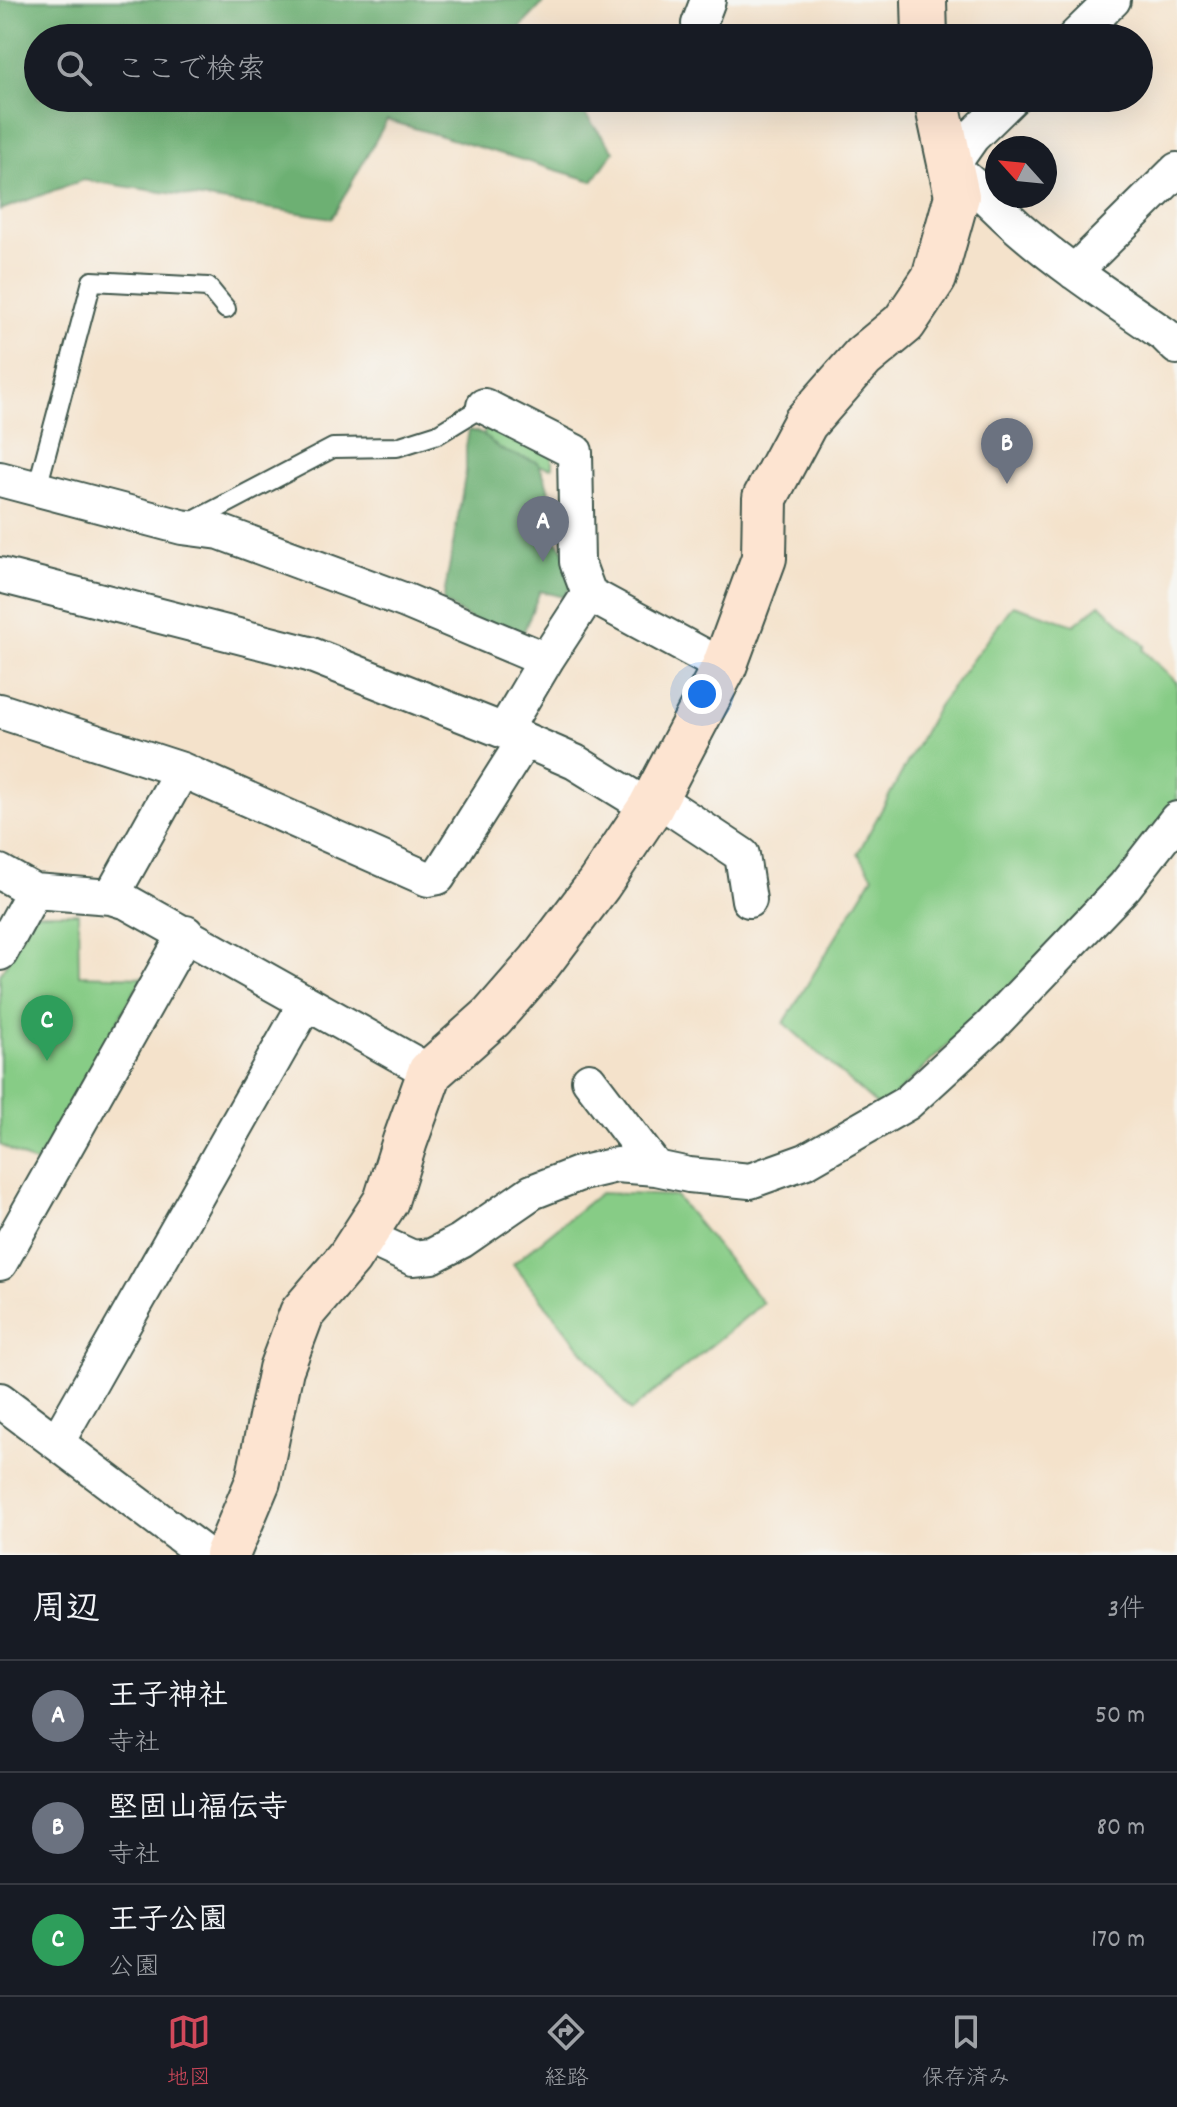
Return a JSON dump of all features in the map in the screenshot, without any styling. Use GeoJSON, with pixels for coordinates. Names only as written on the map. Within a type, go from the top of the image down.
{"type":"FeatureCollection","features":[{"type":"Feature","properties":{"kind":"street"},"geometry":{"type":"LineString","coordinates":[[924,0],[925,24]]}},
{"type":"Feature","properties":{"kind":"street"},"geometry":{"type":"LineString","coordinates":[[1088,24],[1113,0]]}},
{"type":"Feature","properties":{"kind":"street"},"geometry":{"type":"LineString","coordinates":[[227,1555],[258,1481],[281,1369],[302,1313],[365,1236],[386,1201],[430,1072],[492,1017],[540,962],[599,884],[653,803],[724,667],[764,558],[765,498],[805,423],[863,357],[904,323],[934,278],[957,196],[939,112]]}},
{"type":"Feature","properties":{"kind":"street"},"geometry":{"type":"LineString","coordinates":[[951,167],[972,137],[998,112]]}},
{"type":"Feature","properties":{"kind":"street"},"geometry":{"type":"LineString","coordinates":[[951,167],[1074,272],[1165,335],[1177,347]]}},
{"type":"Feature","properties":{"kind":"street"},"geometry":{"type":"LineString","coordinates":[[1074,272],[1177,170]]}},
{"type":"Feature","properties":{"kind":"street"},"geometry":{"type":"LineString","coordinates":[[484,406],[575,452],[577,562],[589,594],[724,667]]}},
{"type":"Feature","properties":{"kind":"street"},"geometry":{"type":"LineString","coordinates":[[0,479],[182,527],[220,532],[406,601],[546,660]]}},
{"type":"Feature","properties":{"kind":"street"},"geometry":{"type":"LineString","coordinates":[[0,575],[309,654],[575,762],[742,855],[749,900]]}},
{"type":"Feature","properties":{"kind":"street"},"geometry":{"type":"LineString","coordinates":[[0,711],[182,770],[428,879],[438,877],[514,736],[546,660],[589,594]]}},
{"type":"Feature","properties":{"kind":"street"},"geometry":{"type":"LineString","coordinates":[[111,897],[182,770]]}},
{"type":"Feature","properties":{"kind":"street"},"geometry":{"type":"LineString","coordinates":[[365,1236],[413,1258],[432,1256],[461,1241],[532,1192],[578,1174],[616,1165],[750,1181],[806,1161],[907,1103],[990,1027],[1125,886],[1177,819]]}},
{"type":"Feature","properties":{"kind":"street"},"geometry":{"type":"LineString","coordinates":[[0,872],[34,891],[111,897],[127,902],[430,1072]]}},
{"type":"Feature","properties":{"kind":"street"},"geometry":{"type":"LineString","coordinates":[[0,953],[34,891]]}},
{"type":"Feature","properties":{"kind":"street"},"geometry":{"type":"LineString","coordinates":[[0,1263],[186,933]]}},
{"type":"Feature","properties":{"kind":"street"},"geometry":{"type":"LineString","coordinates":[[57,1442],[306,1003]]}},
{"type":"Feature","properties":{"kind":"street"},"geometry":{"type":"LineString","coordinates":[[608,1092],[656,1168]]}},
{"type":"Feature","properties":{"kind":"street"},"geometry":{"type":"LineString","coordinates":[[0,1400],[206,1555]]}},
{"type":"Feature","properties":{"kind":"lane"},"geometry":{"type":"LineString","coordinates":[[37,488],[92,281],[208,287],[226,309]]}},
{"type":"Feature","properties":{"kind":"lane"},"geometry":{"type":"LineString","coordinates":[[182,527],[333,448],[397,447],[438,434],[484,406]]}},
{"type":"Feature","properties":{"kind":"green space"},"geometry":{"type":"Polygon","coordinates":[[[0,0],[546,0],[524,24],[24,24],[24,112],[583,112],[614,151],[593,181],[387,120],[332,218],[83,180],[0,210],[0,0]]]}},
{"type":"Feature","properties":{"kind":"green space"},"geometry":{"type":"Polygon","coordinates":[[[487,418],[552,449],[552,468],[481,452],[487,418]]]}},
{"type":"Feature","properties":{"kind":"green space"},"geometry":{"type":"Polygon","coordinates":[[[469,430],[483,435],[503,450],[538,462],[550,497],[550,534],[568,554],[571,587],[563,597],[540,591],[524,631],[507,642],[443,602],[466,471],[469,430]]]}},
{"type":"Feature","properties":{"kind":"green space"},"geometry":{"type":"Polygon","coordinates":[[[1100,604],[1145,646],[1143,650],[1177,683],[1177,802],[1113,886],[881,1109],[784,1023],[873,876],[858,853],[938,706],[1013,605],[1074,625],[1100,604]]]}},
{"type":"Feature","properties":{"kind":"green space"},"geometry":{"type":"Polygon","coordinates":[[[34,913],[78,913],[79,975],[143,977],[36,1164],[0,1145],[0,975],[34,913]]]}},
{"type":"Feature","properties":{"kind":"green space"},"geometry":{"type":"Polygon","coordinates":[[[600,1193],[676,1196],[763,1303],[631,1411],[513,1264],[600,1193]]]}},
{"type":"Feature","properties":{"kind":"place","name":"堅固山福伝寺"},"geometry":{"type":"Point","coordinates":[1007,484]}},
{"type":"Feature","properties":{"kind":"place","name":"王子神社"},"geometry":{"type":"Point","coordinates":[543,562]}},
{"type":"Feature","properties":{"kind":"place","name":"王子公園"},"geometry":{"type":"Point","coordinates":[47,1061]}}]}
